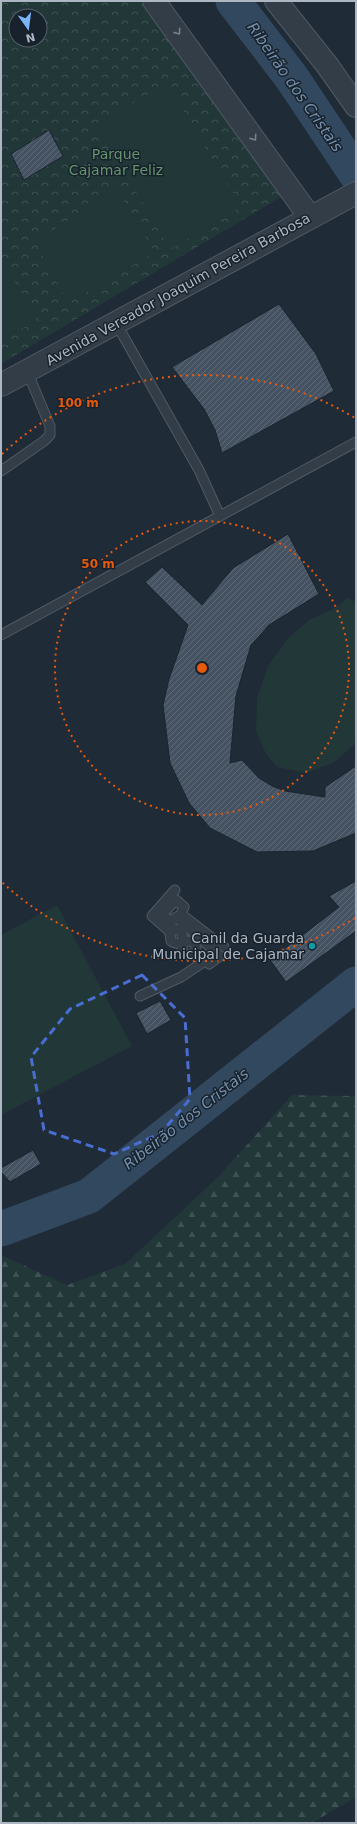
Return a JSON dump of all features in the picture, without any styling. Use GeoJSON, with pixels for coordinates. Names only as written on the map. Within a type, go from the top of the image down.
{"type":"FeatureCollection","features":[{"type":"Feature","properties":{"kind":"street"},"geometry":{"type":"LineString","coordinates":[[154,1],[310,217]]}},
{"type":"Feature","properties":{"kind":"street"},"geometry":{"type":"LineString","coordinates":[[276,1],[327,65],[356,106]]}},
{"type":"Feature","properties":{"kind":"street","name":"Avenida Vereador Joaquim Pereira Barbosa"},"geometry":{"type":"LineString","coordinates":[[1,385],[352,195]]}},
{"type":"Feature","properties":{"kind":"lane"},"geometry":{"type":"LineString","coordinates":[[116,323],[199,470],[220,516]]}},
{"type":"Feature","properties":{"kind":"lane"},"geometry":{"type":"LineString","coordinates":[[1,471],[44,441],[50,435],[50,426],[27,372]]}},
{"type":"Feature","properties":{"kind":"lane"},"geometry":{"type":"LineString","coordinates":[[1,635],[356,442]]}},
{"type":"Feature","properties":{"kind":"lane"},"geometry":{"type":"LineString","coordinates":[[175,890],[152,916],[170,932],[174,929],[181,931],[183,935],[183,943],[188,940],[192,941],[196,945],[194,952],[209,964],[220,956],[176,917],[172,922],[162,914],[176,900],[184,907],[181,914],[224,947]]}},
{"type":"Feature","properties":{"kind":"lane"},"geometry":{"type":"LineString","coordinates":[[140,996],[181,977],[205,961]]}},
{"type":"Feature","properties":{"kind":"highlighted area"},"geometry":{"type":"Polygon","coordinates":[[[142,975],[185,1018],[190,1099],[161,1133],[114,1154],[44,1130],[31,1057],[70,1009],[142,975]]]}},
{"type":"Feature","properties":{"kind":"green space","name":"Parque Cajamar Feliz"},"geometry":{"type":"Polygon","coordinates":[[[1,1],[140,1],[283,196],[1,364],[1,1]]]}},
{"type":"Feature","properties":{"kind":"green space"},"geometry":{"type":"Polygon","coordinates":[[[167,84],[241,207],[170,249],[96,124],[167,84]]]}},
{"type":"Feature","properties":{"kind":"green space"},"geometry":{"type":"Polygon","coordinates":[[[116,189],[155,252],[68,303],[35,242],[116,189]]]}},
{"type":"Feature","properties":{"kind":"green space"},"geometry":{"type":"Polygon","coordinates":[[[6,267],[37,320],[1,340],[1,270],[6,267]]]}},
{"type":"Feature","properties":{"kind":"green space"},"geometry":{"type":"Polygon","coordinates":[[[347,597],[356,602],[356,743],[333,763],[306,773],[277,767],[266,754],[256,731],[257,698],[268,666],[287,639],[309,620],[333,609],[342,603],[347,597]]]}},
{"type":"Feature","properties":{"kind":"green space"},"geometry":{"type":"Polygon","coordinates":[[[57,905],[132,1046],[1,1115],[1,935],[57,905]]]}},
{"type":"Feature","properties":{"kind":"green space"},"geometry":{"type":"Polygon","coordinates":[[[292,1095],[356,1096],[356,1797],[312,1823],[1,1823],[1,1255],[67,1285],[125,1264],[218,1177],[292,1095]]]}},
{"type":"Feature","properties":{"kind":"building"},"geometry":{"type":"Polygon","coordinates":[[[49,130],[63,156],[24,180],[11,154],[49,130]]]}},
{"type":"Feature","properties":{"kind":"building"},"geometry":{"type":"Polygon","coordinates":[[[279,304],[316,354],[334,391],[222,453],[215,430],[204,409],[172,367],[279,304]]]}},
{"type":"Feature","properties":{"kind":"building"},"geometry":{"type":"Polygon","coordinates":[[[288,534],[319,594],[269,625],[251,645],[236,696],[230,763],[242,760],[259,778],[272,786],[285,791],[325,797],[325,787],[356,766],[356,833],[313,851],[257,852],[210,828],[189,803],[170,763],[163,705],[169,679],[188,625],[145,582],[162,567],[202,605],[233,568],[288,534]]]}},
{"type":"Feature","properties":{"kind":"building","name":"Canil da Guarda Municipal de Cajamar"},"geometry":{"type":"Polygon","coordinates":[[[356,881],[356,931],[286,982],[270,960],[339,907],[329,896],[356,881]]]}},
{"type":"Feature","properties":{"kind":"building"},"geometry":{"type":"Polygon","coordinates":[[[160,1001],[171,1020],[147,1034],[136,1013],[160,1001]]]}},
{"type":"Feature","properties":{"kind":"building"},"geometry":{"type":"Polygon","coordinates":[[[33,1150],[41,1164],[10,1182],[1,1172],[1,1168],[33,1150]]]}},
{"type":"Feature","properties":{"kind":"waterway","name":"Ribeirão dos Cristais"},"geometry":{"type":"LineString","coordinates":[[233,1],[292,78],[356,174]]}},
{"type":"Feature","properties":{"kind":"waterway","name":"Ribeirão dos Cristais"},"geometry":{"type":"LineString","coordinates":[[1,1229],[89,1196],[356,984]]}},
{"type":"Feature","properties":{"kind":"place","name":"Canil da Guarda Municipal de Cajamar"},"geometry":{"type":"Point","coordinates":[312,946]}}]}
